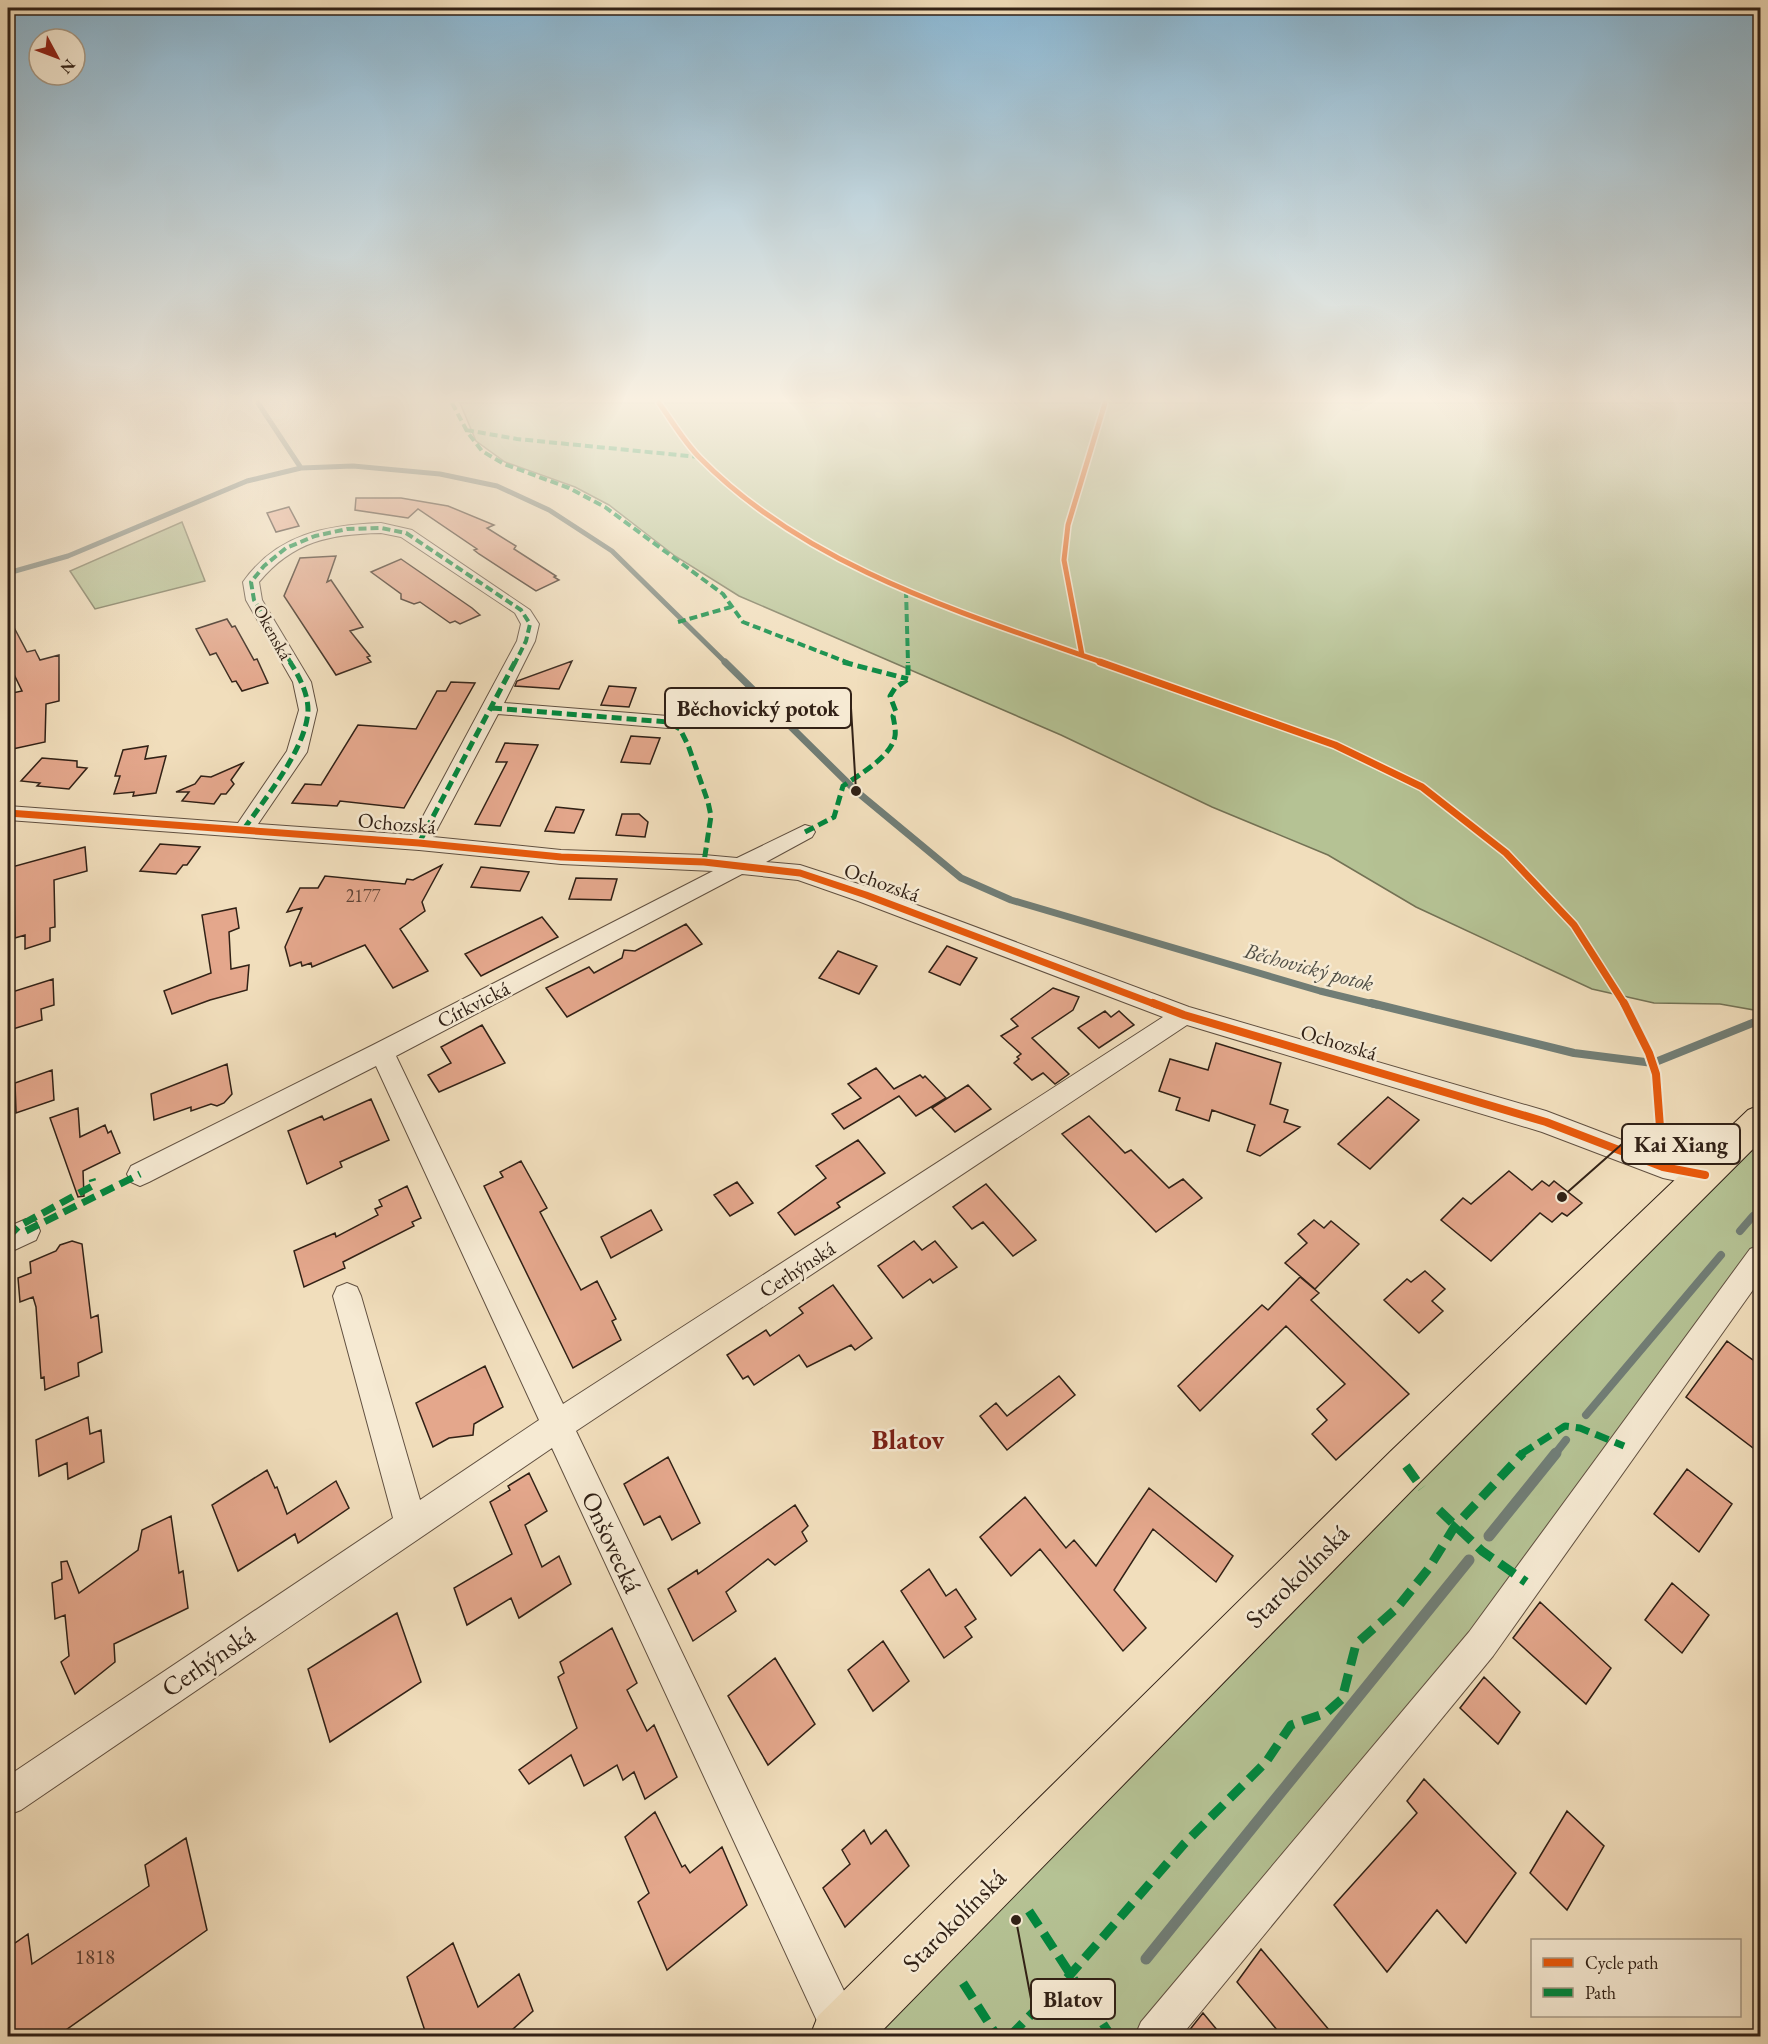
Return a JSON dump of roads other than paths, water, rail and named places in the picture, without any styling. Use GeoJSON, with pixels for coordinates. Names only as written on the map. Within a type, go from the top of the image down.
{"type":"FeatureCollection","features":[{"type":"Feature","properties":{"kind":"main road","name":"Starokolínská"},"geometry":{"type":"LineString","coordinates":[[841,2034],[1406,1466],[1761,1120]]}},
{"type":"Feature","properties":{"kind":"street","name":"Okenská"},"geometry":{"type":"LineString","coordinates":[[244,829],[297,752],[308,710],[302,682],[254,600],[251,582],[264,566],[286,548],[315,536],[347,529],[381,528],[406,533],[521,610],[530,624],[526,641],[419,843]]}},
{"type":"Feature","properties":{"kind":"street"},"geometry":{"type":"LineString","coordinates":[[492,708],[668,722]]}},
{"type":"Feature","properties":{"kind":"street","name":"Ochozská"},"geometry":{"type":"LineString","coordinates":[[8,813],[244,829],[561,856],[704,862],[801,873],[866,895],[1184,1014],[1546,1122],[1663,1167],[1705,1176]]}},
{"type":"Feature","properties":{"kind":"street","name":"Církvická"},"geometry":{"type":"LineString","coordinates":[[140,1173],[382,1052],[805,832]]}},
{"type":"Feature","properties":{"kind":"street","name":"Cerhýnská"},"geometry":{"type":"LineString","coordinates":[[8,1797],[557,1426],[1184,1014]]}},
{"type":"Feature","properties":{"kind":"street","name":"Onšovecká"},"geometry":{"type":"LineString","coordinates":[[382,1052],[841,2034]]}},
{"type":"Feature","properties":{"kind":"street"},"geometry":{"type":"LineString","coordinates":[[1155,2037],[1481,1644],[1761,1258]]}},
{"type":"Feature","properties":{"kind":"street"},"geometry":{"type":"LineString","coordinates":[[347,1296],[411,1526]]}},
{"type":"Feature","properties":{"kind":"waterway","name":"Běchovický potok"},"geometry":{"type":"LineString","coordinates":[[8,573],[68,556],[206,498]]}},
{"type":"Feature","properties":{"kind":"waterway","name":"Běchovický potok"},"geometry":{"type":"LineString","coordinates":[[524,498],[549,510],[612,551],[726,663]]}},
{"type":"Feature","properties":{"kind":"waterway","name":"Běchovický potok"},"geometry":{"type":"LineString","coordinates":[[725,662],[856,791],[961,878],[1011,900],[1320,991],[1377,1005]]}},
{"type":"Feature","properties":{"kind":"waterway","name":"Běchovický potok"},"geometry":{"type":"LineString","coordinates":[[1371,1003],[1574,1053],[1653,1063],[1760,1020]]}},
{"type":"Feature","properties":{"kind":"waterway"},"geometry":{"type":"LineString","coordinates":[[1740,1231],[1753,1216]]}},
{"type":"Feature","properties":{"kind":"waterway"},"geometry":{"type":"LineString","coordinates":[[1586,1415],[1721,1255]]}},
{"type":"Feature","properties":{"kind":"waterway"},"geometry":{"type":"LineString","coordinates":[[1555,1454],[1566,1440]]}},
{"type":"Feature","properties":{"kind":"waterway"},"geometry":{"type":"LineString","coordinates":[[1489,1536],[1556,1453]]}},
{"type":"Feature","properties":{"kind":"waterway"},"geometry":{"type":"LineString","coordinates":[[1146,1959],[1469,1560]]}},
{"type":"Feature","properties":{"kind":"place","name":"Běchovický potok"},"geometry":{"type":"Point","coordinates":[856,791]}},
{"type":"Feature","properties":{"kind":"place","name":"Kai Xiang"},"geometry":{"type":"Point","coordinates":[1562,1197]}},
{"type":"Feature","properties":{"kind":"place","name":"Blatov"},"geometry":{"type":"Point","coordinates":[1016,1920]}},
{"type":"Feature","properties":{"kind":"district","name":"Blatov"},"geometry":{"type":"Point","coordinates":[908,1439]}}]}
